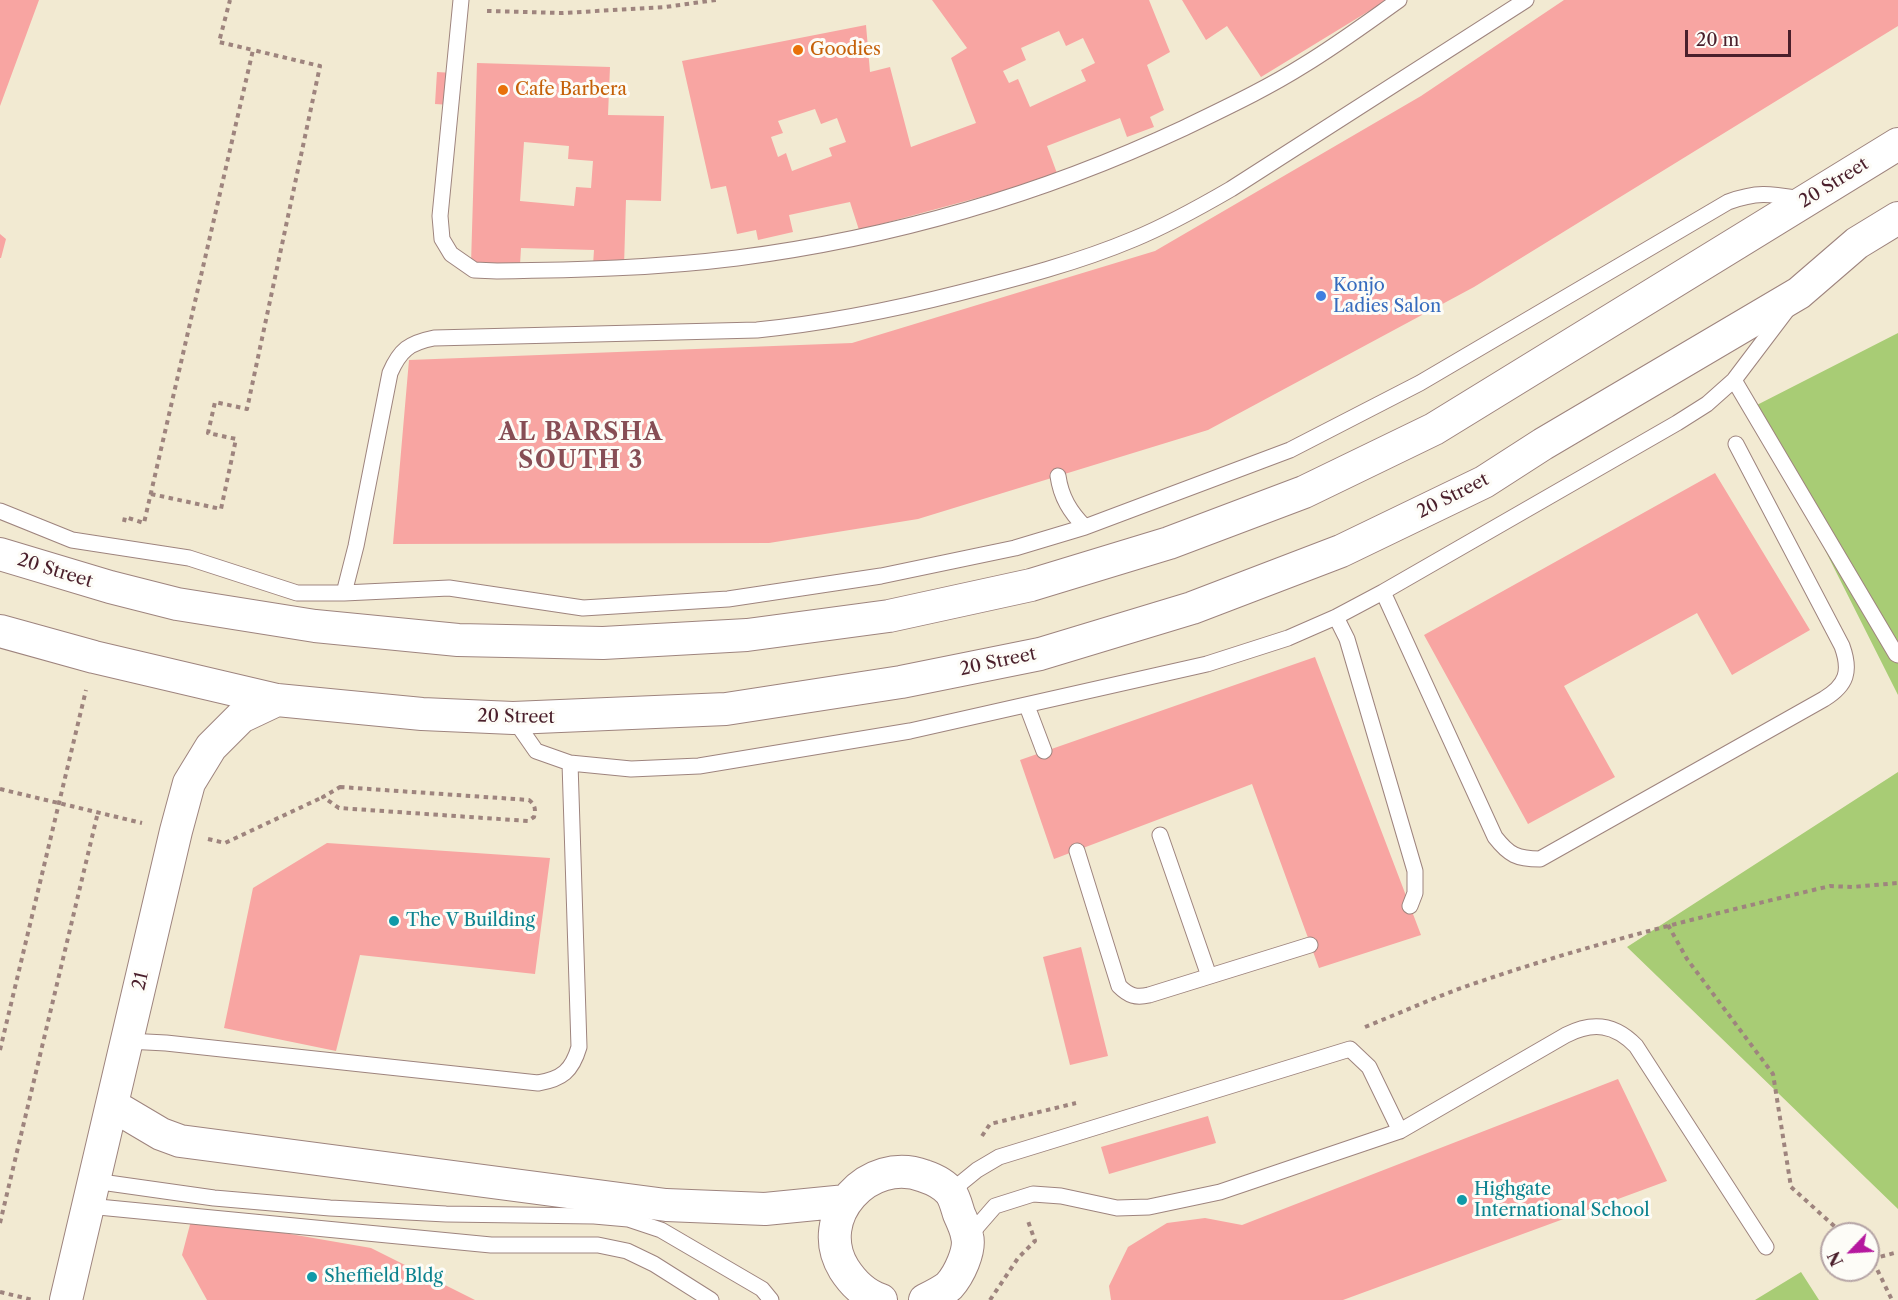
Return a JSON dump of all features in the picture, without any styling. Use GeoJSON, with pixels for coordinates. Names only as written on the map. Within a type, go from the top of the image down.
{"type":"FeatureCollection","features":[{"type":"Feature","properties":{"kind":"street","name":"20 Street"},"geometry":{"type":"LineString","coordinates":[[0,554],[110,587],[177,604],[315,626],[458,640],[603,643],[658,640],[747,635],[889,616],[1042,582],[1169,543],[1304,492],[1434,429],[1898,144]]}},
{"type":"Feature","properties":{"kind":"street","name":"20 Street"},"geometry":{"type":"LineString","coordinates":[[0,631],[94,657],[277,700],[422,714],[513,718],[726,709],[901,682],[1040,654],[1192,608],[1341,551],[1484,482],[1543,444],[1799,293],[1857,243],[1898,218]]}},
{"type":"Feature","properties":{"kind":"street","name":"21"},"geometry":{"type":"LineString","coordinates":[[66,1300],[189,783],[211,747],[241,717],[277,700]]}},
{"type":"Feature","properties":{"kind":"street"},"geometry":{"type":"LineString","coordinates":[[112,1105],[161,1134],[180,1141],[619,1199],[666,1205],[765,1209],[846,1201]]}},
{"type":"Feature","properties":{"kind":"street"},"geometry":{"type":"LineString","coordinates":[[881,1300],[853,1290],[840,1262],[836,1242],[837,1220],[846,1201],[859,1186],[876,1176],[896,1171],[916,1173],[935,1180],[950,1192],[968,1238],[963,1263],[942,1295]]}},
{"type":"Feature","properties":{"kind":"lane"},"geometry":{"type":"LineString","coordinates":[[461,5],[440,216],[442,239],[451,254],[474,270],[497,271],[652,266],[737,258],[821,245],[905,227],[988,204],[1080,172],[1150,144],[1228,107],[1303,66],[1400,0]]}},
{"type":"Feature","properties":{"kind":"lane"},"geometry":{"type":"LineString","coordinates":[[344,593],[356,546],[390,373],[396,360],[406,348],[419,341],[434,338],[757,330],[806,325],[902,307],[1021,278],[1136,238],[1232,189],[1526,0]]}},
{"type":"Feature","properties":{"kind":"lane"},"geometry":{"type":"LineString","coordinates":[[0,511],[72,540],[189,558],[297,593],[449,588],[583,608],[728,599],[892,573],[1015,548],[1085,527],[1290,450],[1420,382],[1728,202],[1745,195],[1764,193],[1808,200]]}},
{"type":"Feature","properties":{"kind":"lane"},"geometry":{"type":"LineString","coordinates":[[513,718],[536,751],[570,763],[631,769],[699,766],[910,731],[1027,706],[1207,664],[1288,638],[1383,592],[1707,404],[1734,380],[1799,293]]}},
{"type":"Feature","properties":{"kind":"lane"},"geometry":{"type":"LineString","coordinates":[[1734,380],[1898,654]]}},
{"type":"Feature","properties":{"kind":"lane"},"geometry":{"type":"LineString","coordinates":[[1383,592],[1495,837],[1506,851],[1522,859],[1540,859],[1838,690],[1846,677],[1848,661],[1842,646],[1736,444]]}},
{"type":"Feature","properties":{"kind":"lane"},"geometry":{"type":"LineString","coordinates":[[1058,476],[1060,490],[1066,504],[1085,527]]}},
{"type":"Feature","properties":{"kind":"lane"},"geometry":{"type":"LineString","coordinates":[[1336,616],[1347,639],[1415,871],[1415,893],[1410,906]]}},
{"type":"Feature","properties":{"kind":"lane"},"geometry":{"type":"LineString","coordinates":[[1027,706],[1044,752]]}},
{"type":"Feature","properties":{"kind":"lane"},"geometry":{"type":"LineString","coordinates":[[127,1041],[166,1043],[538,1083],[553,1081],[565,1073],[575,1061],[579,1047],[570,763]]}},
{"type":"Feature","properties":{"kind":"lane"},"geometry":{"type":"LineString","coordinates":[[1160,835],[1209,976]]}},
{"type":"Feature","properties":{"kind":"lane"},"geometry":{"type":"LineString","coordinates":[[1077,850],[1119,986],[1127,994],[1138,997],[1310,945]]}},
{"type":"Feature","properties":{"kind":"lane"},"geometry":{"type":"LineString","coordinates":[[968,1238],[995,1206],[1034,1194],[1061,1196],[1117,1208],[1149,1207],[1220,1192],[1400,1131],[1580,1028],[1595,1026],[1620,1032],[1636,1046],[1766,1247]]}},
{"type":"Feature","properties":{"kind":"lane"},"geometry":{"type":"LineString","coordinates":[[950,1192],[977,1170],[993,1161],[1126,1117],[1350,1049],[1369,1067],[1400,1131]]}},
{"type":"Feature","properties":{"kind":"lane"},"geometry":{"type":"LineString","coordinates":[[91,1193],[491,1245],[598,1245],[627,1251],[654,1264],[711,1300]]}},
{"type":"Feature","properties":{"kind":"lane"},"geometry":{"type":"LineString","coordinates":[[91,1193],[214,1198],[330,1208],[446,1214],[594,1215],[628,1219],[661,1230],[762,1289],[771,1300]]}},
{"type":"Feature","properties":{"kind":"path"},"geometry":{"type":"LineString","coordinates":[[151,494],[221,509],[236,439],[208,433],[215,402],[247,409],[321,66],[219,42],[230,0]]}},
{"type":"Feature","properties":{"kind":"path"},"geometry":{"type":"LineString","coordinates":[[461,5],[563,13],[665,7],[716,0]]}},
{"type":"Feature","properties":{"kind":"path"},"geometry":{"type":"LineString","coordinates":[[120,546],[125,517],[144,523],[253,50]]}},
{"type":"Feature","properties":{"kind":"path"},"geometry":{"type":"LineString","coordinates":[[0,1050],[94,657]]}},
{"type":"Feature","properties":{"kind":"path"},"geometry":{"type":"LineString","coordinates":[[340,787],[530,800],[536,810],[534,817],[528,821],[339,808],[323,797],[340,787]]}},
{"type":"Feature","properties":{"kind":"path"},"geometry":{"type":"LineString","coordinates":[[0,1223],[98,812]]}},
{"type":"Feature","properties":{"kind":"path"},"geometry":{"type":"LineString","coordinates":[[1364,1028],[1469,986],[1590,947],[1668,925],[1830,886],[1898,883]]}},
{"type":"Feature","properties":{"kind":"path"},"geometry":{"type":"LineString","coordinates":[[1668,925],[1687,959],[1773,1074],[1791,1187],[1830,1222]]}},
{"type":"Feature","properties":{"kind":"path"},"geometry":{"type":"LineString","coordinates":[[993,1161],[981,1137],[990,1124],[1082,1102]]}},
{"type":"Feature","properties":{"kind":"path"},"geometry":{"type":"LineString","coordinates":[[990,1300],[1018,1258],[1035,1241],[1019,1198]]}},
{"type":"Feature","properties":{"kind":"path"},"geometry":{"type":"LineString","coordinates":[[1880,1255],[1898,1252]]}},
{"type":"Feature","properties":{"kind":"path"},"geometry":{"type":"LineString","coordinates":[[1880,1277],[1892,1300]]}},
{"type":"Feature","properties":{"kind":"path"},"geometry":{"type":"LineString","coordinates":[[0,1292],[33,1300]]}},
{"type":"Feature","properties":{"kind":"green space"},"geometry":{"type":"Polygon","coordinates":[[[1898,333],[1898,695],[1753,407],[1898,333]]]}},
{"type":"Feature","properties":{"kind":"green space"},"geometry":{"type":"Polygon","coordinates":[[[1898,772],[1898,1209],[1627,947],[1898,772]]]}},
{"type":"Feature","properties":{"kind":"green space"},"geometry":{"type":"Polygon","coordinates":[[[1801,1272],[1819,1300],[1755,1300],[1801,1272]]]}},
{"type":"Feature","properties":{"kind":"building"},"geometry":{"type":"Polygon","coordinates":[[[0,0],[39,0],[0,106],[0,0]]]}},
{"type":"Feature","properties":{"kind":"building"},"geometry":{"type":"Polygon","coordinates":[[[932,0],[1149,0],[1170,52],[1147,65],[1164,110],[1150,117],[1154,127],[1127,137],[1120,118],[1047,146],[1058,176],[859,230],[850,202],[789,215],[793,232],[758,240],[756,230],[737,234],[726,186],[711,189],[682,61],[866,25],[870,72],[890,67],[911,147],[976,123],[951,58],[967,48],[932,0]],[[1059,31],[1021,48],[1026,60],[1003,71],[1009,83],[1018,79],[1030,107],[1086,81],[1081,70],[1095,63],[1083,38],[1066,46],[1059,31]],[[815,109],[778,121],[783,133],[771,137],[778,157],[786,153],[792,171],[832,156],[829,148],[846,142],[837,118],[821,124],[815,109]]]}},
{"type":"Feature","properties":{"kind":"building"},"geometry":{"type":"Polygon","coordinates":[[[1182,0],[1387,0],[1261,77],[1227,26],[1206,40],[1182,0]]]}},
{"type":"Feature","properties":{"kind":"building"},"geometry":{"type":"Polygon","coordinates":[[[1564,0],[1898,0],[1898,26],[1474,287],[1208,430],[918,519],[769,543],[393,544],[409,360],[852,343],[1155,251],[1421,96],[1564,0]]]}},
{"type":"Feature","properties":{"kind":"building"},"geometry":{"type":"Polygon","coordinates":[[[477,63],[610,67],[608,115],[664,116],[661,201],[626,200],[624,266],[593,265],[594,250],[521,248],[520,265],[471,264],[477,63]],[[524,142],[520,201],[574,206],[576,187],[591,188],[593,161],[568,159],[569,146],[524,142]]]}},
{"type":"Feature","properties":{"kind":"building"},"geometry":{"type":"Polygon","coordinates":[[[437,72],[453,73],[451,105],[435,104],[437,72]]]}},
{"type":"Feature","properties":{"kind":"building"},"geometry":{"type":"Polygon","coordinates":[[[0,234],[6,239],[1,258],[0,258],[0,234]]]}},
{"type":"Feature","properties":{"kind":"building"},"geometry":{"type":"Polygon","coordinates":[[[1715,473],[1810,630],[1732,675],[1697,613],[1564,686],[1615,777],[1528,824],[1424,635],[1715,473]]]}},
{"type":"Feature","properties":{"kind":"building"},"geometry":{"type":"Polygon","coordinates":[[[1315,657],[1421,935],[1319,968],[1252,784],[1054,859],[1020,760],[1315,657]]]}},
{"type":"Feature","properties":{"kind":"building","name":"The V Building"},"geometry":{"type":"Polygon","coordinates":[[[327,843],[550,858],[535,974],[360,955],[336,1051],[224,1028],[253,888],[327,843]]]}},
{"type":"Feature","properties":{"kind":"building"},"geometry":{"type":"Polygon","coordinates":[[[1081,947],[1108,1056],[1070,1065],[1043,957],[1081,947]]]}},
{"type":"Feature","properties":{"kind":"building","name":"Highgate International School"},"geometry":{"type":"Polygon","coordinates":[[[1618,1079],[1667,1181],[1343,1300],[1111,1300],[1109,1286],[1128,1247],[1167,1223],[1205,1218],[1242,1225],[1618,1079]]]}},
{"type":"Feature","properties":{"kind":"building"},"geometry":{"type":"Polygon","coordinates":[[[1208,1116],[1216,1143],[1109,1174],[1101,1147],[1208,1116]]]}},
{"type":"Feature","properties":{"kind":"building","name":"Sheffield Bldg"},"geometry":{"type":"Polygon","coordinates":[[[192,1217],[371,1248],[475,1300],[207,1300],[182,1255],[192,1217]]]}},
{"type":"Feature","properties":{"kind":"place","name":"Goodies"},"geometry":{"type":"Point","coordinates":[798,50]}},
{"type":"Feature","properties":{"kind":"place","name":"Cafe Barbera"},"geometry":{"type":"Point","coordinates":[503,90]}},
{"type":"Feature","properties":{"kind":"place","name":"Konjo Ladies Salon"},"geometry":{"type":"Point","coordinates":[1321,296]}},
{"type":"Feature","properties":{"kind":"place","name":"The V Building"},"geometry":{"type":"Point","coordinates":[394,921]}},
{"type":"Feature","properties":{"kind":"place","name":"Highgate International School"},"geometry":{"type":"Point","coordinates":[1462,1200]}},
{"type":"Feature","properties":{"kind":"place","name":"Sheffield Bldg"},"geometry":{"type":"Point","coordinates":[312,1277]}},
{"type":"Feature","properties":{"kind":"district","name":"AL BARSHA SOUTH 3"},"geometry":{"type":"Point","coordinates":[581,447]}}]}
